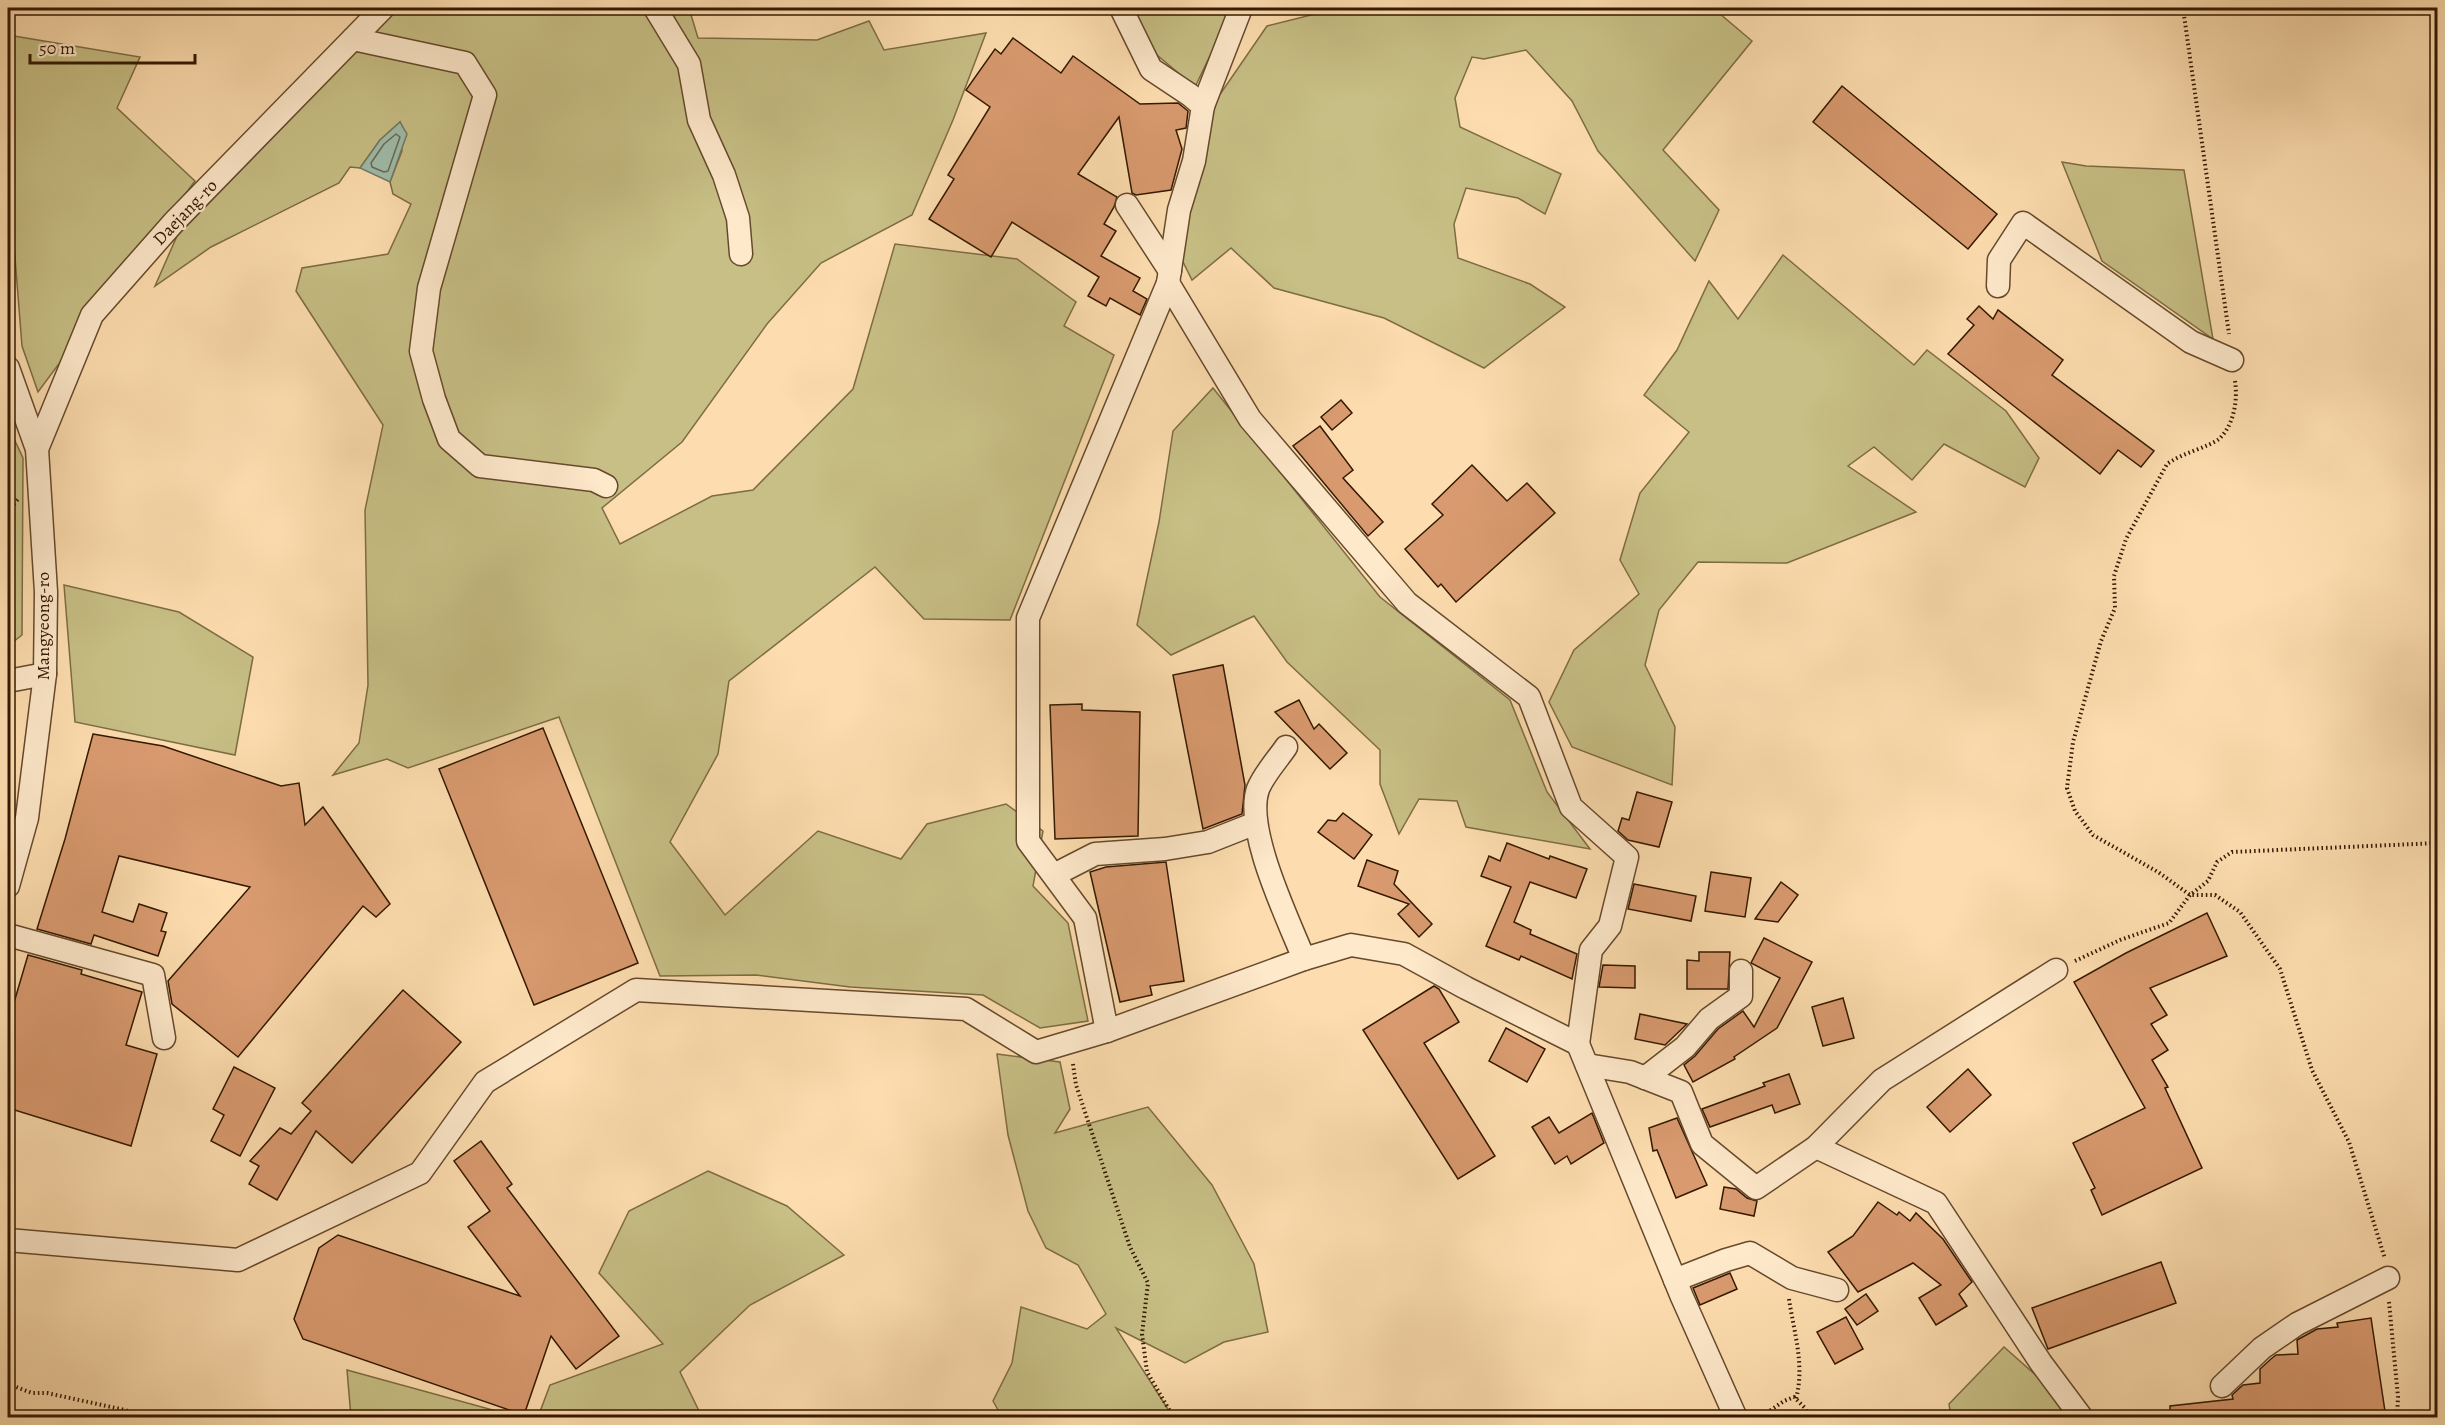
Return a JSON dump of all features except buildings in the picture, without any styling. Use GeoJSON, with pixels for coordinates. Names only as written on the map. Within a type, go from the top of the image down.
{"type":"FeatureCollection","features":[{"type":"Feature","properties":{"kind":"street","name":"Daejang-ro"},"geometry":{"type":"LineString","coordinates":[[37,449],[92,315],[174,222],[383,8]]}},
{"type":"Feature","properties":{"kind":"street"},"geometry":{"type":"LineString","coordinates":[[655,8],[689,64],[699,120],[724,176],[738,218],[741,254]]}},
{"type":"Feature","properties":{"kind":"street"},"geometry":{"type":"LineString","coordinates":[[1121,8],[1150,69],[1203,106]]}},
{"type":"Feature","properties":{"kind":"street"},"geometry":{"type":"LineString","coordinates":[[1107,1031],[1085,918],[1028,841],[1028,618],[1169,277],[1179,210],[1194,161],[1203,106],[1241,8]]}},
{"type":"Feature","properties":{"kind":"street"},"geometry":{"type":"LineString","coordinates":[[352,39],[465,63],[485,94],[429,288],[421,351],[434,399],[449,439],[480,466],[594,480],[606,486]]}},
{"type":"Feature","properties":{"kind":"street"},"geometry":{"type":"LineString","coordinates":[[1127,205],[1250,419],[1407,603],[1529,697],[1571,807],[1627,857],[1610,926],[1591,950],[1578,1044],[1736,1418]]}},
{"type":"Feature","properties":{"kind":"street"},"geometry":{"type":"LineString","coordinates":[[1998,286],[1999,260],[2023,223],[2191,342],[2232,360]]}},
{"type":"Feature","properties":{"kind":"street","name":"Mangyeong-ro"},"geometry":{"type":"LineString","coordinates":[[8,368],[37,449],[46,592],[45,674],[27,818],[8,886]]}},
{"type":"Feature","properties":{"kind":"street"},"geometry":{"type":"LineString","coordinates":[[8,681],[45,674]]}},
{"type":"Feature","properties":{"kind":"street"},"geometry":{"type":"LineString","coordinates":[[1286,747],[1258,789],[1256,823],[1261,848],[1304,959]]}},
{"type":"Feature","properties":{"kind":"street"},"geometry":{"type":"LineString","coordinates":[[1054,875],[1095,854],[1165,849],[1208,842],[1256,823]]}},
{"type":"Feature","properties":{"kind":"street"},"geometry":{"type":"LineString","coordinates":[[8,935],[153,975],[164,1038]]}},
{"type":"Feature","properties":{"kind":"street"},"geometry":{"type":"LineString","coordinates":[[8,1240],[238,1260],[420,1173],[485,1082],[636,990],[966,1009],[1036,1052],[1107,1031],[1304,959],[1351,945],[1404,954],[1578,1044]]}},
{"type":"Feature","properties":{"kind":"street"},"geometry":{"type":"LineString","coordinates":[[1587,1065],[1630,1072],[1681,1092],[1702,1144],[1756,1188],[1816,1147],[1882,1080],[2056,970]]}},
{"type":"Feature","properties":{"kind":"street"},"geometry":{"type":"LineString","coordinates":[[1645,1078],[1685,1047],[1709,1019],[1740,996],[1741,971]]}},
{"type":"Feature","properties":{"kind":"street"},"geometry":{"type":"LineString","coordinates":[[1816,1147],[1936,1203],[2041,1363],[2082,1418]]}},
{"type":"Feature","properties":{"kind":"street"},"geometry":{"type":"LineString","coordinates":[[1676,1280],[1750,1253],[1796,1279],[1837,1290]]}},
{"type":"Feature","properties":{"kind":"street"},"geometry":{"type":"LineString","coordinates":[[2222,1386],[2262,1348],[2297,1324],[2388,1278]]}},
{"type":"Feature","properties":{"kind":"path"},"geometry":{"type":"LineString","coordinates":[[2183,8],[2236,386],[2234,414],[2218,439],[2178,456],[2167,464],[2126,538],[2114,576],[2115,608],[2101,641],[2073,742],[2067,788],[2075,811],[2093,835],[2158,872],[2190,895],[2215,895],[2240,912],[2280,969],[2312,1070],[2349,1142],[2387,1266],[2398,1397],[2397,1418]]}},
{"type":"Feature","properties":{"kind":"path"},"geometry":{"type":"LineString","coordinates":[[2056,970],[2120,940],[2169,923],[2190,895],[2208,882],[2217,862],[2232,852],[2438,843]]}},
{"type":"Feature","properties":{"kind":"path"},"geometry":{"type":"LineString","coordinates":[[1070,1042],[1076,1085],[1130,1247],[1148,1283],[1142,1334],[1147,1372],[1174,1418]]}},
{"type":"Feature","properties":{"kind":"path"},"geometry":{"type":"LineString","coordinates":[[1796,1279],[1797,1283],[1789,1298],[1800,1363],[1801,1382],[1796,1399]]}},
{"type":"Feature","properties":{"kind":"path"},"geometry":{"type":"LineString","coordinates":[[8,1384],[32,1393],[46,1393],[125,1410],[134,1413],[138,1418]]}},
{"type":"Feature","properties":{"kind":"path"},"geometry":{"type":"LineString","coordinates":[[1759,1418],[1784,1401],[1796,1399]]}},
{"type":"Feature","properties":{"kind":"path"},"geometry":{"type":"LineString","coordinates":[[1796,1399],[1805,1408],[1809,1418]]}},
{"type":"Feature","properties":{"kind":"shaded area"},"geometry":{"type":"Polygon","coordinates":[[[395,8],[689,8],[698,38],[817,40],[869,21],[884,50],[986,33],[953,120],[912,215],[821,263],[767,324],[682,442],[602,508],[620,544],[712,496],[753,490],[853,389],[895,244],[1017,259],[1076,302],[1064,326],[1114,355],[1010,620],[924,619],[875,567],[729,681],[718,754],[670,842],[725,915],[818,831],[901,859],[927,824],[1006,804],[1043,831],[1033,886],[1068,923],[1088,1021],[1040,1028],[983,995],[850,987],[756,975],[660,976],[559,717],[408,768],[387,759],[333,775],[359,743],[368,685],[365,510],[383,425],[296,291],[302,268],[388,254],[411,204],[393,194],[390,182],[402,151],[400,122],[380,140],[360,168],[350,167],[339,183],[211,247],[155,286],[177,236],[395,8]]]}},
{"type":"Feature","properties":{"kind":"shaded area"},"geometry":{"type":"Polygon","coordinates":[[[1129,8],[1233,8],[1195,87],[1144,44],[1129,8]]]}},
{"type":"Feature","properties":{"kind":"shaded area"},"geometry":{"type":"Polygon","coordinates":[[[1326,8],[1713,8],[1752,41],[1663,150],[1719,210],[1695,261],[1598,151],[1572,101],[1526,50],[1484,59],[1472,57],[1455,98],[1460,127],[1561,174],[1545,214],[1518,198],[1466,188],[1454,224],[1458,258],[1530,284],[1565,307],[1484,368],[1384,318],[1274,288],[1231,248],[1192,280],[1179,254],[1211,102],[1221,93],[1267,26],[1319,13],[1326,8]]]}},
{"type":"Feature","properties":{"kind":"shaded area"},"geometry":{"type":"Polygon","coordinates":[[[8,35],[140,57],[117,108],[195,181],[38,392],[22,346],[14,245],[8,230],[8,35]]]}},
{"type":"Feature","properties":{"kind":"shaded area"},"geometry":{"type":"Polygon","coordinates":[[[2062,162],[2086,166],[2184,170],[2213,339],[2102,261],[2062,162]]]}},
{"type":"Feature","properties":{"kind":"shaded area"},"geometry":{"type":"Polygon","coordinates":[[[1783,255],[1914,365],[1927,350],[2006,411],[2039,458],[2025,487],[1944,444],[1912,480],[1874,447],[1848,466],[1916,512],[1787,563],[1698,562],[1659,610],[1645,665],[1675,727],[1672,785],[1572,747],[1549,702],[1574,650],[1639,594],[1620,560],[1640,493],[1689,432],[1644,395],[1677,350],[1709,281],[1738,319],[1783,255]]]}},
{"type":"Feature","properties":{"kind":"shaded area"},"geometry":{"type":"Polygon","coordinates":[[[1213,388],[1380,597],[1510,700],[1547,792],[1590,849],[1466,827],[1457,801],[1419,799],[1399,834],[1380,784],[1380,750],[1287,662],[1254,616],[1171,655],[1137,625],[1159,522],[1173,431],[1213,388]]]}},
{"type":"Feature","properties":{"kind":"shaded area"},"geometry":{"type":"Polygon","coordinates":[[[8,426],[23,458],[22,635],[8,646],[8,426]]]}},
{"type":"Feature","properties":{"kind":"shaded area"},"geometry":{"type":"Polygon","coordinates":[[[64,585],[179,612],[253,657],[235,755],[75,722],[64,585]]]}},
{"type":"Feature","properties":{"kind":"shaded area"},"geometry":{"type":"Polygon","coordinates":[[[997,1054],[1060,1062],[1070,1109],[1055,1133],[1148,1107],[1212,1185],[1254,1264],[1268,1332],[1224,1342],[1185,1363],[1116,1328],[1173,1417],[1002,1417],[993,1401],[1012,1363],[1021,1307],[1087,1329],[1106,1314],[1078,1265],[1046,1248],[1028,1211],[1008,1135],[997,1054]]]}},
{"type":"Feature","properties":{"kind":"shaded area"},"geometry":{"type":"Polygon","coordinates":[[[708,1171],[787,1206],[844,1255],[750,1305],[680,1372],[702,1417],[538,1417],[550,1385],[663,1344],[599,1273],[629,1211],[708,1171]]]}},
{"type":"Feature","properties":{"kind":"shaded area"},"geometry":{"type":"Polygon","coordinates":[[[2004,1347],[2048,1386],[2066,1417],[1951,1417],[1949,1404],[2004,1347]]]}},
{"type":"Feature","properties":{"kind":"shaded area"},"geometry":{"type":"Polygon","coordinates":[[[347,1370],[518,1417],[351,1417],[347,1370]]]}},
{"type":"Feature","properties":{"kind":"water"},"geometry":{"type":"Polygon","coordinates":[[[400,122],[407,134],[390,182],[360,168],[380,140],[400,122]]]}}]}
